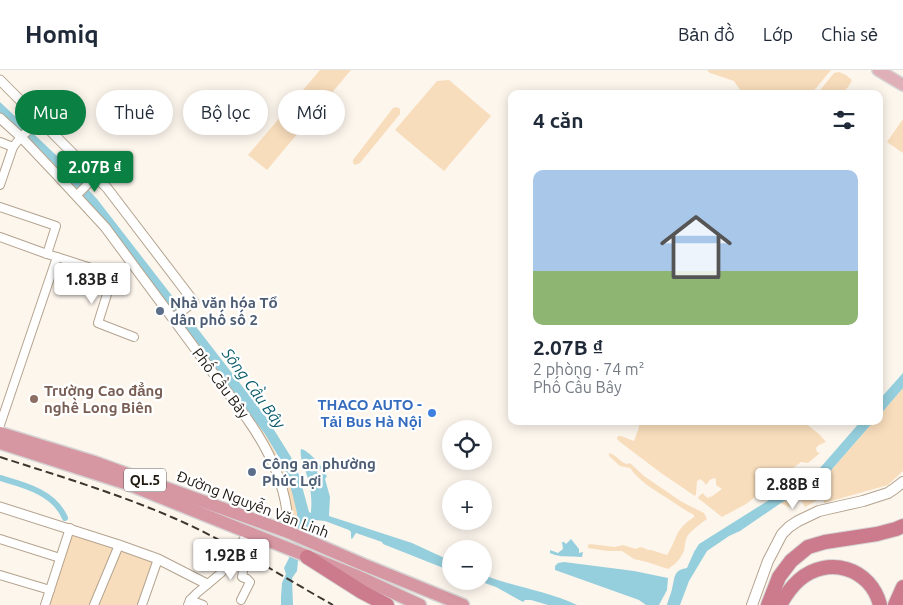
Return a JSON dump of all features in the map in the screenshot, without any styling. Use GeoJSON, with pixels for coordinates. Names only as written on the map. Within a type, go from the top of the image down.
{"type":"FeatureCollection","features":[{"type":"Feature","properties":{"kind":"highway","name":"Đường Nguyễn Văn Linh"},"geometry":{"type":"LineString","coordinates":[[0,433],[94,462],[288,532],[463,605]]}},
{"type":"Feature","properties":{"kind":"highway","name":"Đường Nguyễn Văn Linh"},"geometry":{"type":"LineString","coordinates":[[0,443],[125,483],[357,576],[420,605]]}},
{"type":"Feature","properties":{"kind":"highway"},"geometry":{"type":"LineString","coordinates":[[768,605],[779,577],[791,561],[808,547],[825,542],[876,534],[903,526]]}},
{"type":"Feature","properties":{"kind":"highway"},"geometry":{"type":"LineString","coordinates":[[308,557],[362,592],[388,605]]}},
{"type":"Feature","properties":{"kind":"highway"},"geometry":{"type":"LineString","coordinates":[[780,605],[792,587],[804,576],[818,569],[838,566],[854,572],[870,584],[878,596],[880,605]]}},
{"type":"Feature","properties":{"kind":"highway"},"geometry":{"type":"LineString","coordinates":[[895,605],[903,587]]}},
{"type":"Feature","properties":{"kind":"main road"},"geometry":{"type":"LineString","coordinates":[[878,70],[903,85]]}},
{"type":"Feature","properties":{"kind":"main road"},"geometry":{"type":"LineString","coordinates":[[752,605],[768,562],[782,534],[789,527],[818,511],[863,501],[888,493],[903,482]]}},
{"type":"Feature","properties":{"kind":"street"},"geometry":{"type":"LineString","coordinates":[[0,80],[15,97]]}},
{"type":"Feature","properties":{"kind":"street","name":"Phố Cầu Bây"},"geometry":{"type":"LineString","coordinates":[[0,118],[105,227],[248,420],[266,448],[277,472],[284,495],[288,518],[288,532]]}},
{"type":"Feature","properties":{"kind":"street"},"geometry":{"type":"LineString","coordinates":[[0,185],[13,147],[22,135]]}},
{"type":"Feature","properties":{"kind":"street"},"geometry":{"type":"LineString","coordinates":[[50,135],[96,176],[118,202],[190,305],[173,318]]}},
{"type":"Feature","properties":{"kind":"street"},"geometry":{"type":"LineString","coordinates":[[0,142],[13,147]]}},
{"type":"Feature","properties":{"kind":"street"},"geometry":{"type":"LineString","coordinates":[[76,195],[96,176]]}},
{"type":"Feature","properties":{"kind":"street"},"geometry":{"type":"LineString","coordinates":[[0,207],[56,226],[47,254]]}},
{"type":"Feature","properties":{"kind":"street"},"geometry":{"type":"LineString","coordinates":[[0,237],[113,275],[98,323],[134,337]]}},
{"type":"Feature","properties":{"kind":"street"},"geometry":{"type":"LineString","coordinates":[[0,425],[57,257]]}},
{"type":"Feature","properties":{"kind":"street"},"geometry":{"type":"LineString","coordinates":[[0,507],[70,528],[158,559],[207,584]]}},
{"type":"Feature","properties":{"kind":"street"},"geometry":{"type":"LineString","coordinates":[[45,605],[70,528]]}},
{"type":"Feature","properties":{"kind":"street"},"geometry":{"type":"LineString","coordinates":[[189,603],[207,584],[219,575],[248,533]]}},
{"type":"Feature","properties":{"kind":"street"},"geometry":{"type":"LineString","coordinates":[[0,539],[60,558]]}},
{"type":"Feature","properties":{"kind":"street"},"geometry":{"type":"LineString","coordinates":[[94,605],[119,545]]}},
{"type":"Feature","properties":{"kind":"street"},"geometry":{"type":"LineString","coordinates":[[232,558],[244,565],[242,577],[247,578],[250,582],[241,600]]}},
{"type":"Feature","properties":{"kind":"street"},"geometry":{"type":"LineString","coordinates":[[142,605],[158,559]]}},
{"type":"Feature","properties":{"kind":"street"},"geometry":{"type":"LineString","coordinates":[[0,575],[50,590]]}},
{"type":"Feature","properties":{"kind":"street"},"geometry":{"type":"LineString","coordinates":[[189,603],[203,605]]}},
{"type":"Feature","properties":{"kind":"shaded area"},"geometry":{"type":"Polygon","coordinates":[[[320,70],[351,70],[334,90],[303,90],[320,70]]]}},
{"type":"Feature","properties":{"kind":"shaded area"},"geometry":{"type":"Polygon","coordinates":[[[707,70],[831,70],[814,90],[740,90],[734,81],[710,73],[707,70]]]}},
{"type":"Feature","properties":{"kind":"shaded area"},"geometry":{"type":"Polygon","coordinates":[[[839,72],[852,80],[846,90],[820,90],[834,73],[839,72]]]}},
{"type":"Feature","properties":{"kind":"shaded area"},"geometry":{"type":"Polygon","coordinates":[[[449,80],[491,116],[444,171],[395,130],[437,81],[449,80]]]}},
{"type":"Feature","properties":{"kind":"shaded area"},"geometry":{"type":"Polygon","coordinates":[[[397,107],[400,109],[400,114],[360,163],[355,165],[353,160],[393,108],[397,107]]]}},
{"type":"Feature","properties":{"kind":"shaded area"},"geometry":{"type":"Polygon","coordinates":[[[903,119],[903,153],[887,142],[903,119]]]}},
{"type":"Feature","properties":{"kind":"shaded area"},"geometry":{"type":"Polygon","coordinates":[[[278,120],[278,135],[296,135],[267,170],[248,155],[265,135],[268,135],[268,131],[278,120]]]}},
{"type":"Feature","properties":{"kind":"shaded area"},"geometry":{"type":"Polygon","coordinates":[[[27,139],[31,140],[101,216],[265,434],[288,479],[296,503],[297,528],[293,527],[289,499],[281,473],[109,230],[27,139]]]}},
{"type":"Feature","properties":{"kind":"shaded area"},"geometry":{"type":"Polygon","coordinates":[[[903,388],[903,471],[888,485],[824,503],[823,497],[805,507],[800,499],[788,507],[781,503],[818,483],[871,425],[883,425],[883,411],[903,388]]]}},
{"type":"Feature","properties":{"kind":"shaded area"},"geometry":{"type":"Polygon","coordinates":[[[639,425],[808,425],[826,442],[816,448],[817,452],[820,453],[808,463],[801,462],[746,504],[722,517],[698,498],[703,493],[709,498],[722,489],[716,485],[716,479],[711,479],[706,485],[700,479],[697,481],[695,496],[617,439],[618,436],[621,436],[634,441],[639,425]]]}},
{"type":"Feature","properties":{"kind":"shaded area"},"geometry":{"type":"Polygon","coordinates":[[[609,453],[623,463],[630,463],[644,476],[682,502],[704,513],[707,519],[688,535],[684,551],[668,569],[634,559],[622,551],[588,548],[590,544],[615,547],[623,545],[636,549],[639,547],[667,555],[680,530],[694,517],[694,515],[647,485],[630,468],[620,466],[609,456],[609,453]]]}},
{"type":"Feature","properties":{"kind":"shaded area"},"geometry":{"type":"Polygon","coordinates":[[[70,528],[158,559],[143,605],[45,605],[70,528]]]}},
{"type":"Feature","properties":{"kind":"water","name":"Sông Cầu Bây"},"geometry":{"type":"Polygon","coordinates":[[[0,102],[15,116],[15,127],[0,113],[0,102]]]}},
{"type":"Feature","properties":{"kind":"water","name":"Sông Cầu Bây"},"geometry":{"type":"Polygon","coordinates":[[[23,135],[35,135],[97,199],[266,417],[291,457],[299,475],[309,512],[311,513],[311,491],[302,461],[301,449],[316,460],[322,468],[317,472],[318,474],[324,473],[327,476],[325,479],[330,497],[329,516],[412,543],[442,557],[442,567],[356,533],[352,539],[349,530],[325,521],[315,520],[312,523],[298,561],[297,571],[292,578],[293,605],[281,605],[282,583],[286,574],[284,568],[289,558],[297,528],[297,513],[288,478],[280,459],[265,434],[101,216],[31,140],[23,135]]]}},
{"type":"Feature","properties":{"kind":"water"},"geometry":{"type":"Polygon","coordinates":[[[903,373],[903,388],[883,411],[883,396],[903,373]]]}},
{"type":"Feature","properties":{"kind":"water"},"geometry":{"type":"Polygon","coordinates":[[[858,425],[871,425],[818,483],[781,503],[707,551],[689,581],[680,605],[667,605],[675,575],[682,569],[687,568],[699,544],[820,468],[858,425]]]}},
{"type":"Feature","properties":{"kind":"water"},"geometry":{"type":"Polygon","coordinates":[[[571,539],[579,549],[579,553],[583,552],[582,557],[561,556],[550,553],[550,550],[558,553],[563,549],[562,542],[566,544],[571,539]]]}},
{"type":"Feature","properties":{"kind":"water"},"geometry":{"type":"Polygon","coordinates":[[[564,562],[634,571],[668,578],[667,590],[659,605],[646,605],[639,600],[555,570],[555,566],[558,563],[564,562]]]}},
{"type":"Feature","properties":{"kind":"water"},"geometry":{"type":"Polygon","coordinates":[[[492,578],[554,596],[577,605],[548,605],[531,600],[523,602],[492,586],[492,578]]]}},
{"type":"Feature","properties":{"kind":"waterway"},"geometry":{"type":"LineString","coordinates":[[0,478],[28,487],[46,496],[54,502],[65,518]]}},
{"type":"Feature","properties":{"kind":"railway"},"geometry":{"type":"LineString","coordinates":[[0,457],[111,493],[176,519],[236,549],[333,605]]}},
{"type":"Feature","properties":{"kind":"place","name":"Nhà văn hóa Tổ dân phố số 2"},"geometry":{"type":"Point","coordinates":[160,311]}},
{"type":"Feature","properties":{"kind":"place","name":"Trường Cao đẳng nghề Long Biên"},"geometry":{"type":"Point","coordinates":[34,399]}},
{"type":"Feature","properties":{"kind":"place","name":"THACO AUTO - Tải Bus Hà Nội"},"geometry":{"type":"Point","coordinates":[432,413]}},
{"type":"Feature","properties":{"kind":"place","name":"Công an phường Phúc Lợi"},"geometry":{"type":"Point","coordinates":[252,472]}}]}
